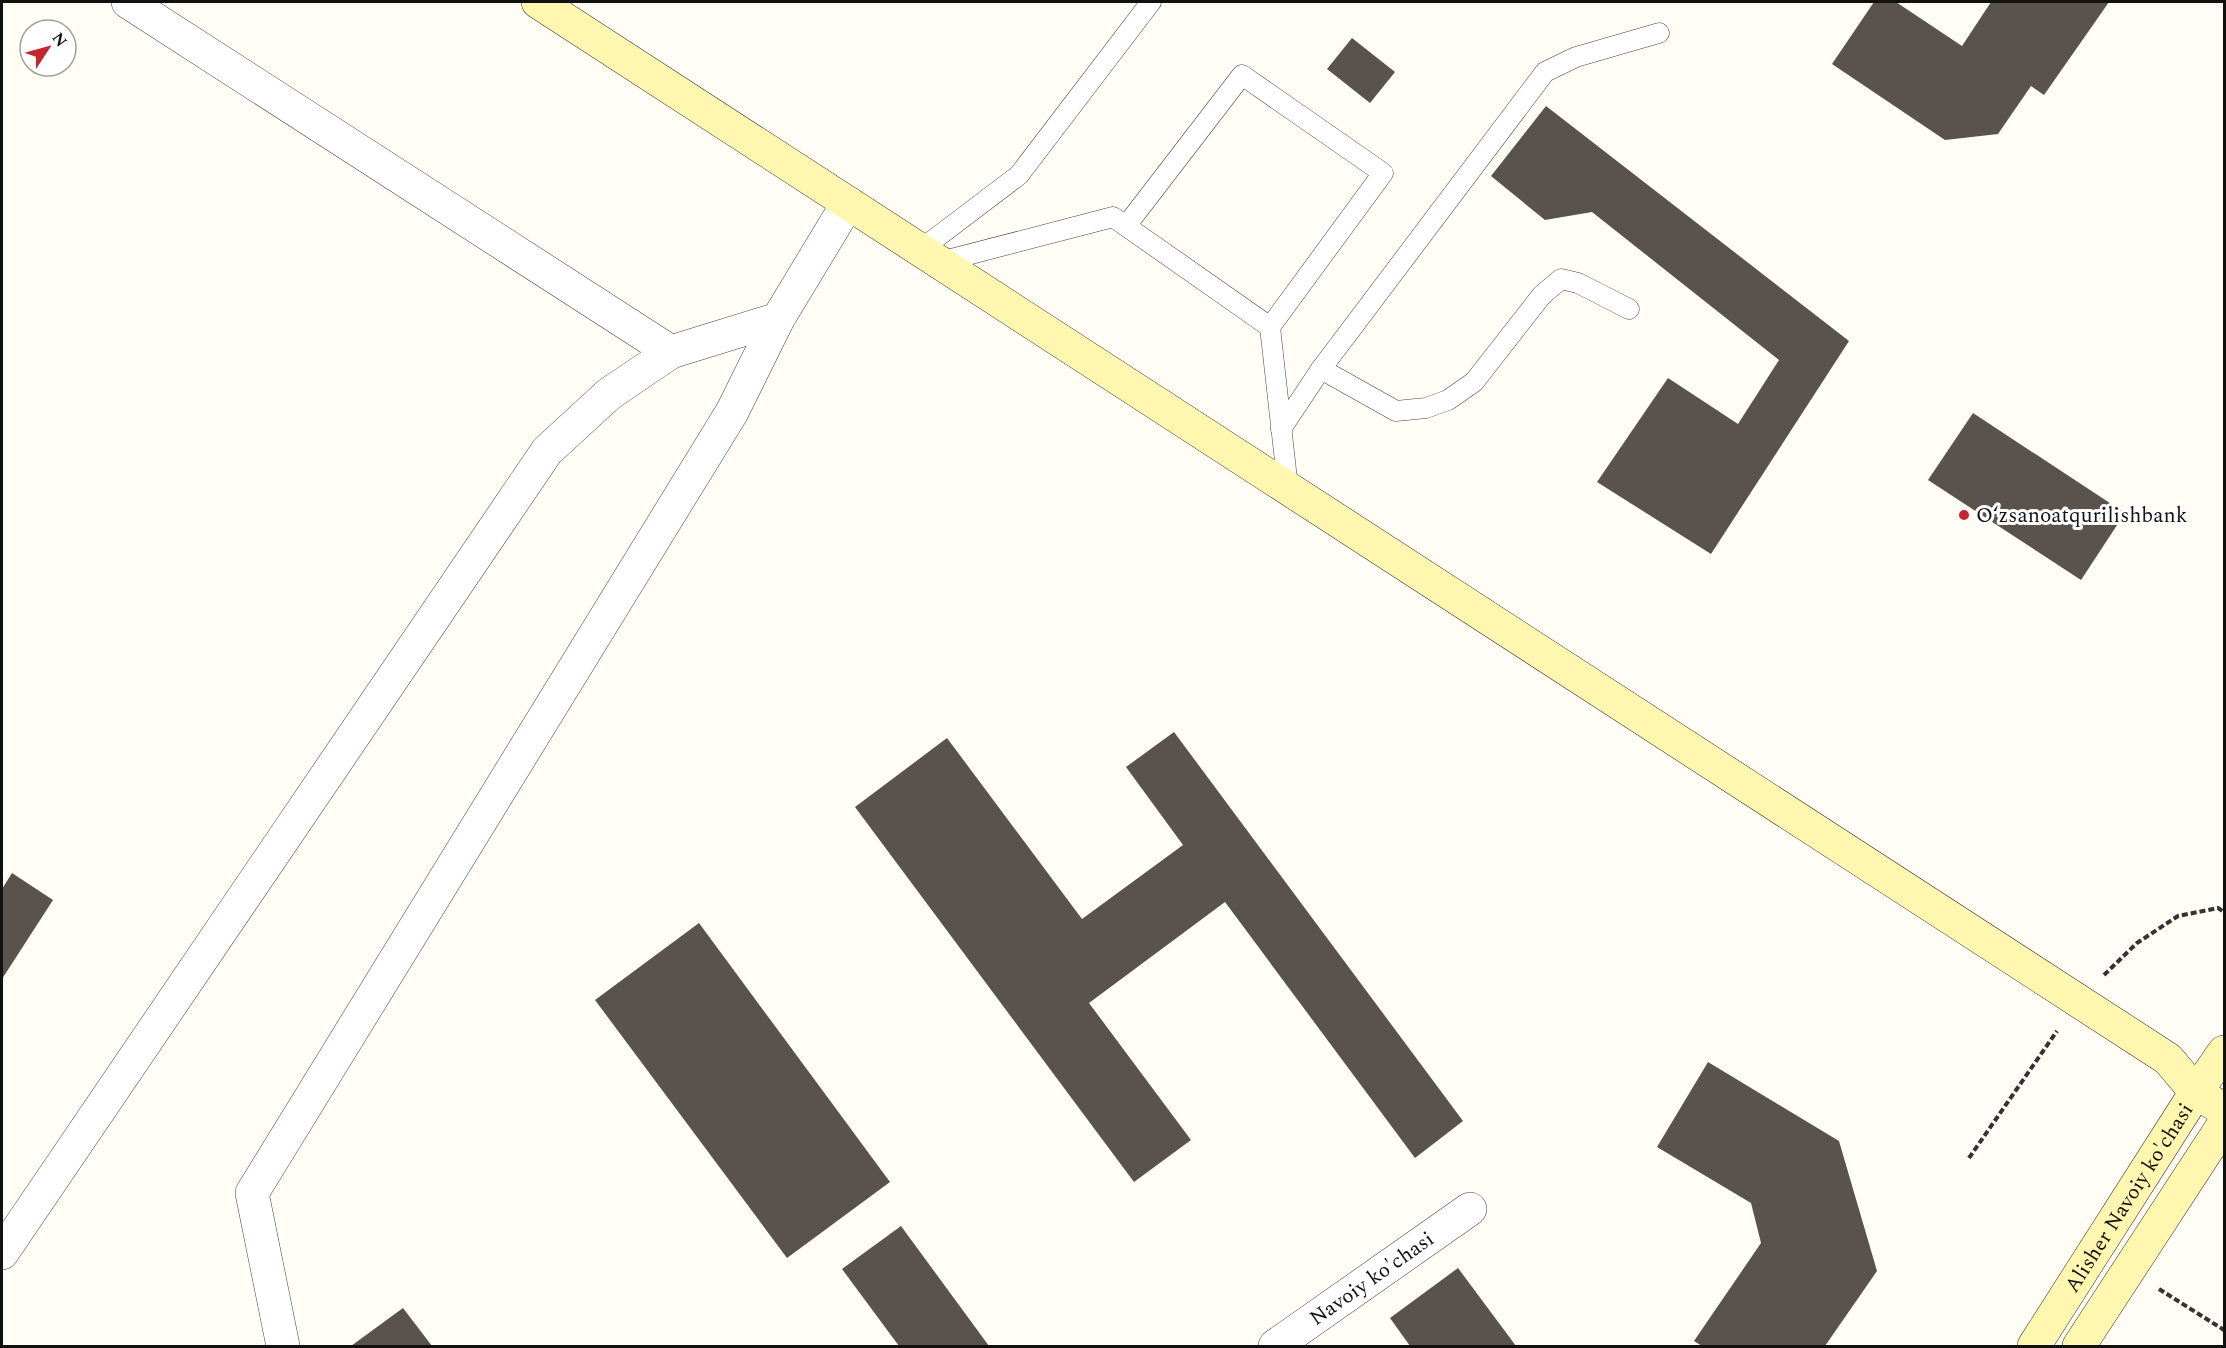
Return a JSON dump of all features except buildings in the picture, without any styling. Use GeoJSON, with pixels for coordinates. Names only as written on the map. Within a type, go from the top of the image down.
{"type":"FeatureCollection","features":[{"type":"Feature","properties":{"kind":"street"},"geometry":{"type":"LineString","coordinates":[[128,2],[671,352]]}},
{"type":"Feature","properties":{"kind":"street"},"geometry":{"type":"LineString","coordinates":[[538,2],[2168,1059],[2215,1072],[2224,1110]]}},
{"type":"Feature","properties":{"kind":"street"},"geometry":{"type":"LineString","coordinates":[[283,1347],[252,1193],[732,412],[778,319],[848,203]]}},
{"type":"Feature","properties":{"kind":"street"},"geometry":{"type":"LineString","coordinates":[[2,1253],[547,451],[609,394],[671,352],[778,319]]}},
{"type":"Feature","properties":{"kind":"street","name":"Alisher Navoiy ko'chasi"},"geometry":{"type":"LineString","coordinates":[[2034,1347],[2215,1072]]}},
{"type":"Feature","properties":{"kind":"street","name":"Alisher Navoiy ko'chasi"},"geometry":{"type":"LineString","coordinates":[[2079,1347],[2224,1124]]}},
{"type":"Feature","properties":{"kind":"street","name":"Navoiy ko'chasi"},"geometry":{"type":"LineString","coordinates":[[1275,1347],[1470,1209]]}},
{"type":"Feature","properties":{"kind":"lane"},"geometry":{"type":"LineString","coordinates":[[930,256],[1019,175],[1151,2]]}},
{"type":"Feature","properties":{"kind":"lane"},"geometry":{"type":"LineString","coordinates":[[1281,429],[1321,369],[1545,72],[1576,57],[1659,33]]}},
{"type":"Feature","properties":{"kind":"lane"},"geometry":{"type":"LineString","coordinates":[[1126,226],[1242,75],[1383,173],[1270,327],[1288,488]]}},
{"type":"Feature","properties":{"kind":"lane"},"geometry":{"type":"LineString","coordinates":[[930,256],[1113,217],[1270,327]]}},
{"type":"Feature","properties":{"kind":"lane"},"geometry":{"type":"LineString","coordinates":[[1321,369],[1396,411],[1426,408],[1448,400],[1474,382],[1542,295],[1561,279],[1578,283],[1629,309]]}},
{"type":"Feature","properties":{"kind":"path"},"geometry":{"type":"LineString","coordinates":[[2128,1270],[2224,1330]]}},
{"type":"Feature","properties":{"kind":"place","name":"Oʻzsanoatqurilishbank"},"geometry":{"type":"Point","coordinates":[1964,515]}}]}
